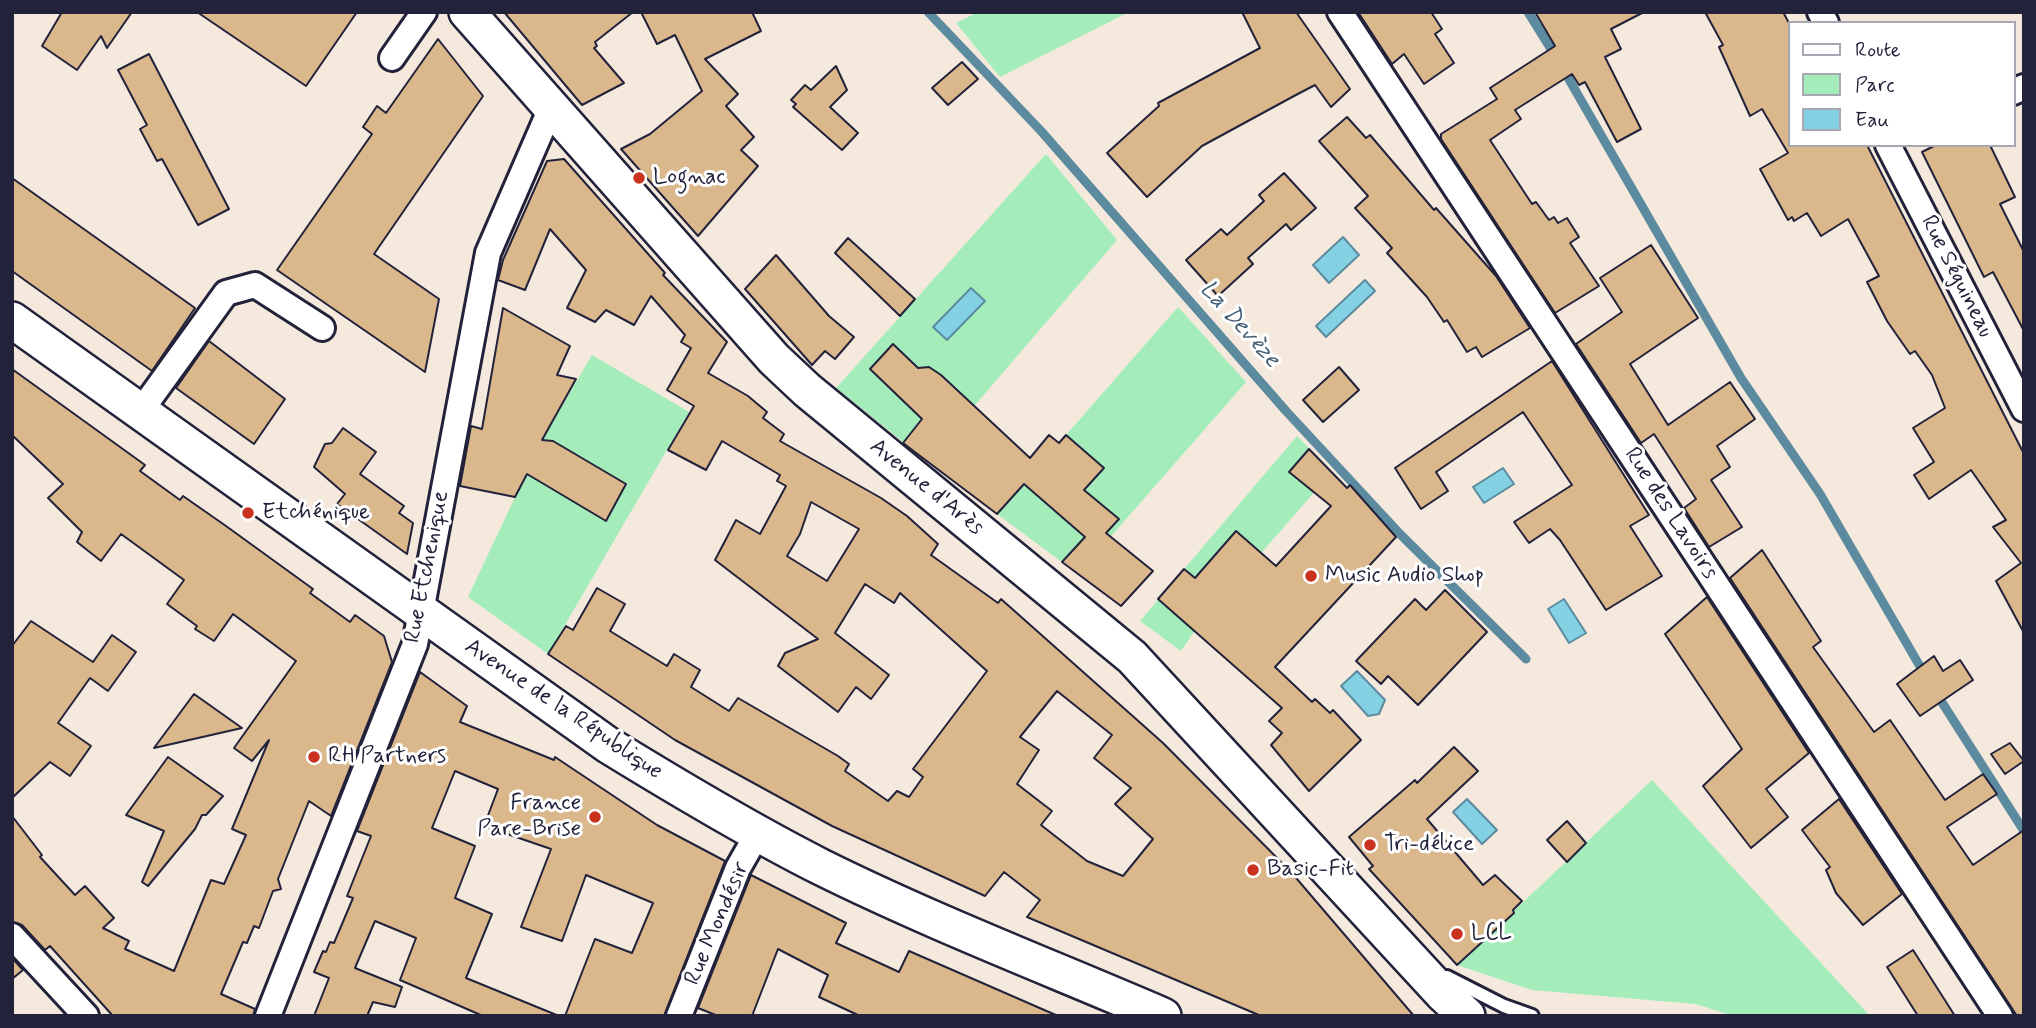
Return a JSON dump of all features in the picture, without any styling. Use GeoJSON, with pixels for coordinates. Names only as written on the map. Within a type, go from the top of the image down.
{"type":"FeatureCollection","features":[{"type":"Feature","properties":{"kind":"main road","name":"Avenue d'Arès"},"geometry":{"type":"LineString","coordinates":[[467,12],[774,359],[807,390],[1132,657],[1442,993],[1468,1016]]}},
{"type":"Feature","properties":{"kind":"main road","name":"Avenue de la République"},"geometry":{"type":"LineString","coordinates":[[12,320],[608,745],[758,833],[888,899],[1105,1004],[1163,1016]]}},
{"type":"Feature","properties":{"kind":"street"},"geometry":{"type":"LineString","coordinates":[[392,58],[424,12]]}},
{"type":"Feature","properties":{"kind":"street","name":"Rue des Lavoirs"},"geometry":{"type":"LineString","coordinates":[[1340,12],[2000,1016]]}},
{"type":"Feature","properties":{"kind":"street","name":"Rue Etchenique"},"geometry":{"type":"LineString","coordinates":[[268,1016],[415,644],[488,253],[551,108]]}},
{"type":"Feature","properties":{"kind":"street","name":"Rue Séguineau"},"geometry":{"type":"LineString","coordinates":[[1893,147],[2022,400]]}},
{"type":"Feature","properties":{"kind":"street"},"geometry":{"type":"LineString","coordinates":[[140,412],[226,293],[255,285],[322,328]]}},
{"type":"Feature","properties":{"kind":"street","name":"Rue Mondésir"},"geometry":{"type":"LineString","coordinates":[[679,1016],[738,868],[758,833]]}},
{"type":"Feature","properties":{"kind":"street"},"geometry":{"type":"LineString","coordinates":[[12,936],[86,1016]]}},
{"type":"Feature","properties":{"kind":"lane","name":"Avenue d'Arès"},"geometry":{"type":"LineString","coordinates":[[1402,947],[1458,985],[1532,1016]]}},
{"type":"Feature","properties":{"kind":"green space"},"geometry":{"type":"Polygon","coordinates":[[[978,12],[1129,12],[1000,77],[956,23],[978,12]]]}},
{"type":"Feature","properties":{"kind":"green space"},"geometry":{"type":"Polygon","coordinates":[[[1046,154],[1117,240],[927,461],[836,388],[1046,154]]]}},
{"type":"Feature","properties":{"kind":"green space"},"geometry":{"type":"Polygon","coordinates":[[[1178,307],[1246,382],[1078,574],[997,514],[1178,307]]]}},
{"type":"Feature","properties":{"kind":"green space"},"geometry":{"type":"Polygon","coordinates":[[[592,355],[689,412],[548,654],[468,597],[542,440],[592,355]]]}},
{"type":"Feature","properties":{"kind":"green space"},"geometry":{"type":"Polygon","coordinates":[[[1297,436],[1332,472],[1200,623],[1181,651],[1140,621],[1297,436]]]}},
{"type":"Feature","properties":{"kind":"green space"},"geometry":{"type":"Polygon","coordinates":[[[1652,780],[1870,1016],[1734,1016],[1695,1004],[1532,990],[1457,965],[1652,780]]]}},
{"type":"Feature","properties":{"kind":"water"},"geometry":{"type":"Polygon","coordinates":[[[1343,237],[1359,255],[1329,283],[1313,265],[1343,237]]]}},
{"type":"Feature","properties":{"kind":"water"},"geometry":{"type":"Polygon","coordinates":[[[1365,280],[1375,291],[1326,337],[1316,326],[1365,280]]]}},
{"type":"Feature","properties":{"kind":"water"},"geometry":{"type":"Polygon","coordinates":[[[971,288],[985,301],[947,340],[933,327],[971,288]]]}},
{"type":"Feature","properties":{"kind":"water"},"geometry":{"type":"Polygon","coordinates":[[[1503,468],[1514,484],[1484,503],[1473,487],[1503,468]]]}},
{"type":"Feature","properties":{"kind":"water"},"geometry":{"type":"Polygon","coordinates":[[[1564,599],[1586,633],[1569,643],[1548,609],[1564,599]]]}},
{"type":"Feature","properties":{"kind":"water"},"geometry":{"type":"Polygon","coordinates":[[[1357,671],[1385,700],[1379,714],[1368,716],[1341,686],[1357,671]]]}},
{"type":"Feature","properties":{"kind":"water"},"geometry":{"type":"Polygon","coordinates":[[[1467,799],[1497,830],[1482,844],[1453,812],[1467,799]]]}},
{"type":"Feature","properties":{"kind":"building"},"geometry":{"type":"Polygon","coordinates":[[[62,12],[132,12],[107,48],[101,36],[77,70],[42,46],[62,12]]]}},
{"type":"Feature","properties":{"kind":"building"},"geometry":{"type":"Polygon","coordinates":[[[197,12],[357,12],[306,86],[197,12]]]}},
{"type":"Feature","properties":{"kind":"building"},"geometry":{"type":"Polygon","coordinates":[[[504,12],[633,12],[595,42],[597,46],[594,48],[624,83],[582,105],[504,12]]]}},
{"type":"Feature","properties":{"kind":"building"},"geometry":{"type":"Polygon","coordinates":[[[641,12],[752,12],[761,31],[705,59],[738,94],[726,106],[754,137],[741,150],[758,166],[698,236],[621,149],[650,134],[702,91],[675,35],[657,44],[641,12]]]}},
{"type":"Feature","properties":{"kind":"building"},"geometry":{"type":"Polygon","coordinates":[[[1242,12],[1296,12],[1350,89],[1331,107],[1315,85],[1294,96],[1202,146],[1147,197],[1107,153],[1159,106],[1158,103],[1260,48],[1242,12]]]}},
{"type":"Feature","properties":{"kind":"building"},"geometry":{"type":"Polygon","coordinates":[[[1358,12],[1431,12],[1442,29],[1435,34],[1454,63],[1424,84],[1404,54],[1392,64],[1358,12]]]}},
{"type":"Feature","properties":{"kind":"building"},"geometry":{"type":"Polygon","coordinates":[[[1535,12],[1644,12],[1611,29],[1621,49],[1605,57],[1641,129],[1617,142],[1585,82],[1579,85],[1572,74],[1515,110],[1521,119],[1490,140],[1532,204],[1536,202],[1549,220],[1554,217],[1558,223],[1567,218],[1579,237],[1570,243],[1599,286],[1555,313],[1441,139],[1441,134],[1497,99],[1490,88],[1555,46],[1535,12]]]}},
{"type":"Feature","properties":{"kind":"building"},"geometry":{"type":"Polygon","coordinates":[[[1705,12],[1783,12],[1788,21],[1787,147],[1868,147],[2024,454],[2024,633],[1996,581],[2021,563],[1993,527],[2006,520],[1971,470],[1929,499],[1914,475],[1934,462],[1913,428],[1945,408],[1932,375],[1915,351],[1910,354],[1887,321],[1867,282],[1879,276],[1848,219],[1821,236],[1807,213],[1794,221],[1792,217],[1788,220],[1760,169],[1788,153],[1762,109],[1750,116],[1719,47],[1723,45],[1705,12]]]}},
{"type":"Feature","properties":{"kind":"building"},"geometry":{"type":"Polygon","coordinates":[[[438,39],[483,96],[374,254],[439,299],[425,372],[277,270],[372,134],[363,127],[377,106],[386,113],[438,39]]]}},
{"type":"Feature","properties":{"kind":"building"},"geometry":{"type":"Polygon","coordinates":[[[149,54],[229,209],[198,225],[162,159],[157,161],[140,129],[147,125],[118,70],[149,54]]]}},
{"type":"Feature","properties":{"kind":"building"},"geometry":{"type":"Polygon","coordinates":[[[962,62],[978,79],[948,105],[932,88],[962,62]]]}},
{"type":"Feature","properties":{"kind":"building"},"geometry":{"type":"Polygon","coordinates":[[[836,66],[847,90],[830,107],[858,133],[842,150],[793,107],[796,104],[791,100],[805,85],[811,90],[836,66]]]}},
{"type":"Feature","properties":{"kind":"building"},"geometry":{"type":"Polygon","coordinates":[[[1347,117],[1366,138],[1370,135],[1434,210],[1436,208],[1496,276],[1530,328],[1482,357],[1476,347],[1467,352],[1447,320],[1444,322],[1427,297],[1387,253],[1392,248],[1355,208],[1368,196],[1319,141],[1347,117]]]}},
{"type":"Feature","properties":{"kind":"building"},"geometry":{"type":"Polygon","coordinates":[[[1932,147],[1991,147],[2015,197],[2000,204],[2024,252],[2024,331],[1993,272],[1984,277],[1922,152],[1932,147]]]}},
{"type":"Feature","properties":{"kind":"building"},"geometry":{"type":"Polygon","coordinates":[[[564,159],[665,273],[663,275],[727,342],[708,373],[748,396],[767,412],[763,418],[784,434],[780,441],[881,498],[907,516],[938,544],[931,555],[998,603],[1001,599],[1163,743],[1291,872],[1414,1016],[1261,1016],[1027,917],[1040,900],[1004,872],[985,896],[832,826],[675,740],[548,654],[566,626],[573,630],[597,588],[625,604],[610,631],[667,666],[674,654],[700,670],[691,687],[729,711],[738,698],[838,756],[849,764],[845,771],[888,801],[897,791],[909,797],[923,777],[913,769],[987,671],[900,593],[894,603],[865,584],[835,633],[889,675],[871,699],[856,687],[838,712],[778,666],[785,653],[818,639],[715,560],[736,520],[760,534],[786,486],[777,481],[780,475],[722,441],[706,470],[668,450],[694,406],[667,390],[691,348],[681,342],[685,335],[651,296],[634,325],[606,310],[595,322],[567,308],[586,270],[550,229],[525,290],[498,280],[503,260],[547,161],[564,159]],[[811,502],[800,534],[787,556],[827,581],[859,529],[811,502]],[[1057,691],[1020,737],[1039,750],[1017,784],[1052,811],[1041,825],[1087,861],[1123,876],[1153,839],[1115,804],[1131,788],[1094,758],[1112,735],[1057,691]]]}},
{"type":"Feature","properties":{"kind":"building"},"geometry":{"type":"Polygon","coordinates":[[[1284,173],[1316,208],[1291,230],[1286,224],[1248,258],[1253,264],[1218,296],[1186,260],[1221,229],[1227,235],[1264,201],[1259,195],[1284,173]]]}},
{"type":"Feature","properties":{"kind":"building"},"geometry":{"type":"Polygon","coordinates":[[[12,178],[195,308],[152,371],[12,271],[12,178]]]}},
{"type":"Feature","properties":{"kind":"building"},"geometry":{"type":"Polygon","coordinates":[[[848,238],[915,299],[900,316],[835,253],[848,238]]]}},
{"type":"Feature","properties":{"kind":"building"},"geometry":{"type":"Polygon","coordinates":[[[1651,245],[1698,318],[1630,364],[1668,425],[1730,382],[1755,419],[1717,446],[1730,467],[1711,480],[1742,527],[1709,547],[1684,508],[1696,499],[1654,434],[1641,443],[1576,344],[1622,312],[1600,278],[1651,245]]]}},
{"type":"Feature","properties":{"kind":"building"},"geometry":{"type":"Polygon","coordinates":[[[776,255],[829,316],[854,337],[835,359],[825,351],[812,365],[745,289],[776,255]]]}},
{"type":"Feature","properties":{"kind":"building"},"geometry":{"type":"Polygon","coordinates":[[[503,308],[570,346],[557,375],[576,379],[542,440],[553,441],[626,484],[606,521],[527,474],[515,497],[460,486],[471,426],[482,429],[503,308]]]}},
{"type":"Feature","properties":{"kind":"building"},"geometry":{"type":"Polygon","coordinates":[[[209,341],[285,399],[254,444],[176,388],[209,341]]]}},
{"type":"Feature","properties":{"kind":"building"},"geometry":{"type":"Polygon","coordinates":[[[893,344],[918,368],[929,367],[941,375],[1030,458],[1049,435],[1059,443],[1066,435],[1104,468],[1084,490],[1119,519],[1106,533],[1153,571],[1121,606],[1062,562],[1085,537],[1024,484],[997,514],[903,443],[922,419],[870,369],[893,344]]]}},
{"type":"Feature","properties":{"kind":"building"},"geometry":{"type":"Polygon","coordinates":[[[1552,361],[1649,515],[1630,526],[1662,576],[1606,610],[1550,529],[1529,543],[1514,522],[1572,485],[1523,412],[1436,472],[1448,491],[1421,509],[1395,468],[1552,361]]]}},
{"type":"Feature","properties":{"kind":"building"},"geometry":{"type":"Polygon","coordinates":[[[1339,367],[1359,390],[1323,422],[1303,400],[1339,367]]]}},
{"type":"Feature","properties":{"kind":"building"},"geometry":{"type":"Polygon","coordinates":[[[12,369],[145,465],[140,471],[180,500],[183,496],[226,526],[313,589],[310,593],[350,622],[355,615],[384,636],[392,662],[331,816],[309,801],[278,879],[281,889],[273,891],[259,928],[254,926],[247,943],[243,942],[221,994],[255,1009],[253,1016],[113,1016],[50,946],[45,950],[22,925],[12,922],[12,816],[42,855],[40,857],[75,895],[85,886],[114,918],[103,928],[129,941],[125,949],[174,971],[211,880],[224,884],[246,835],[232,829],[269,740],[252,761],[234,748],[296,661],[233,614],[214,641],[195,629],[197,626],[167,604],[184,580],[121,534],[101,561],[77,542],[82,532],[48,498],[63,484],[12,435],[12,369]]]}},
{"type":"Feature","properties":{"kind":"building"},"geometry":{"type":"Polygon","coordinates":[[[343,428],[376,452],[360,474],[404,506],[399,513],[413,523],[407,554],[337,504],[345,494],[314,467],[325,444],[332,443],[343,428]]]}},
{"type":"Feature","properties":{"kind":"building"},"geometry":{"type":"Polygon","coordinates":[[[1309,449],[1347,488],[1350,485],[1396,537],[1275,667],[1312,702],[1315,699],[1330,713],[1333,710],[1361,740],[1309,791],[1271,745],[1282,733],[1269,721],[1282,708],[1158,599],[1184,569],[1195,578],[1236,531],[1276,566],[1331,506],[1289,472],[1309,449]]]}},
{"type":"Feature","properties":{"kind":"building"},"geometry":{"type":"Polygon","coordinates":[[[1762,550],[1821,641],[1813,647],[1874,732],[1890,720],[1945,800],[1983,774],[1997,794],[1947,827],[1973,865],[2024,830],[2024,1016],[2017,1016],[1730,578],[1762,550]]]}},
{"type":"Feature","properties":{"kind":"building"},"geometry":{"type":"Polygon","coordinates":[[[1445,590],[1487,632],[1418,705],[1388,676],[1381,684],[1356,661],[1415,599],[1426,610],[1445,590]]]}},
{"type":"Feature","properties":{"kind":"building"},"geometry":{"type":"Polygon","coordinates":[[[1707,597],[1809,753],[1766,789],[1788,817],[1751,848],[1703,786],[1742,749],[1665,634],[1707,597]]]}},
{"type":"Feature","properties":{"kind":"building"},"geometry":{"type":"Polygon","coordinates":[[[31,621],[93,662],[112,635],[136,652],[108,691],[90,678],[58,723],[91,746],[70,776],[50,762],[12,798],[12,646],[31,621]]]}},
{"type":"Feature","properties":{"kind":"building"},"geometry":{"type":"Polygon","coordinates":[[[1934,656],[1943,671],[1960,660],[1973,680],[1920,716],[1897,684],[1934,656]]]}},
{"type":"Feature","properties":{"kind":"building"},"geometry":{"type":"Polygon","coordinates":[[[420,672],[467,706],[460,722],[554,760],[555,757],[657,825],[725,861],[664,1016],[565,1016],[595,939],[632,953],[653,903],[586,875],[562,941],[521,927],[551,849],[484,826],[498,789],[455,771],[432,828],[475,846],[455,898],[492,914],[466,978],[559,1016],[483,1016],[400,980],[416,938],[375,921],[355,968],[402,987],[395,1007],[373,1002],[367,1016],[314,1016],[329,978],[314,972],[323,951],[326,952],[330,942],[334,943],[353,898],[347,896],[371,836],[357,831],[420,672]]]}},
{"type":"Feature","properties":{"kind":"building"},"geometry":{"type":"Polygon","coordinates":[[[194,694],[242,728],[154,748],[194,694]]]}},
{"type":"Feature","properties":{"kind":"building"},"geometry":{"type":"Polygon","coordinates":[[[2010,743],[2024,761],[2005,774],[1991,754],[2010,743]]]}},
{"type":"Feature","properties":{"kind":"building"},"geometry":{"type":"Polygon","coordinates":[[[1454,747],[1478,771],[1427,819],[1483,885],[1495,875],[1522,901],[1513,910],[1514,913],[1457,965],[1369,869],[1373,866],[1349,837],[1415,780],[1417,783],[1454,747]]]}},
{"type":"Feature","properties":{"kind":"building"},"geometry":{"type":"Polygon","coordinates":[[[168,757],[223,796],[206,815],[202,815],[195,829],[148,886],[142,882],[164,831],[126,815],[168,757]]]}},
{"type":"Feature","properties":{"kind":"building"},"geometry":{"type":"Polygon","coordinates":[[[1839,799],[1902,894],[1863,925],[1836,893],[1826,870],[1830,867],[1802,830],[1839,799]]]}},
{"type":"Feature","properties":{"kind":"building"},"geometry":{"type":"Polygon","coordinates":[[[1567,821],[1586,843],[1567,862],[1547,840],[1567,821]]]}},
{"type":"Feature","properties":{"kind":"building"},"geometry":{"type":"Polygon","coordinates":[[[751,875],[846,923],[836,943],[899,972],[909,951],[1058,1016],[860,1016],[819,997],[828,975],[778,949],[752,1016],[718,1016],[698,1008],[751,875]]]}},
{"type":"Feature","properties":{"kind":"building"},"geometry":{"type":"Polygon","coordinates":[[[1913,950],[1955,1016],[1918,1016],[1887,967],[1913,950]]]}},
{"type":"Feature","properties":{"kind":"building"},"geometry":{"type":"Polygon","coordinates":[[[12,958],[23,970],[12,979],[12,958]]]}},
{"type":"Feature","properties":{"kind":"waterway","name":"La Devèze"},"geometry":{"type":"LineString","coordinates":[[928,12],[1041,131],[1286,411],[1400,534],[1526,659]]}},
{"type":"Feature","properties":{"kind":"waterway"},"geometry":{"type":"LineString","coordinates":[[1528,12],[1556,57]]}},
{"type":"Feature","properties":{"kind":"waterway"},"geometry":{"type":"LineString","coordinates":[[1563,69],[1741,378],[1820,494],[1925,675]]}},
{"type":"Feature","properties":{"kind":"waterway"},"geometry":{"type":"LineString","coordinates":[[1936,693],[2024,831]]}},
{"type":"Feature","properties":{"kind":"place","name":"Lognac"},"geometry":{"type":"Point","coordinates":[639,178]}},
{"type":"Feature","properties":{"kind":"place","name":"Etchénique"},"geometry":{"type":"Point","coordinates":[248,513]}},
{"type":"Feature","properties":{"kind":"place","name":"Music Audio Shop"},"geometry":{"type":"Point","coordinates":[1311,576]}},
{"type":"Feature","properties":{"kind":"place","name":"RH Partners"},"geometry":{"type":"Point","coordinates":[314,757]}},
{"type":"Feature","properties":{"kind":"place","name":"France Pare-Brise"},"geometry":{"type":"Point","coordinates":[595,817]}},
{"type":"Feature","properties":{"kind":"place","name":"Tri-délice"},"geometry":{"type":"Point","coordinates":[1370,845]}},
{"type":"Feature","properties":{"kind":"place","name":"Basic-Fit"},"geometry":{"type":"Point","coordinates":[1253,870]}},
{"type":"Feature","properties":{"kind":"place","name":"LCL"},"geometry":{"type":"Point","coordinates":[1457,934]}}]}
